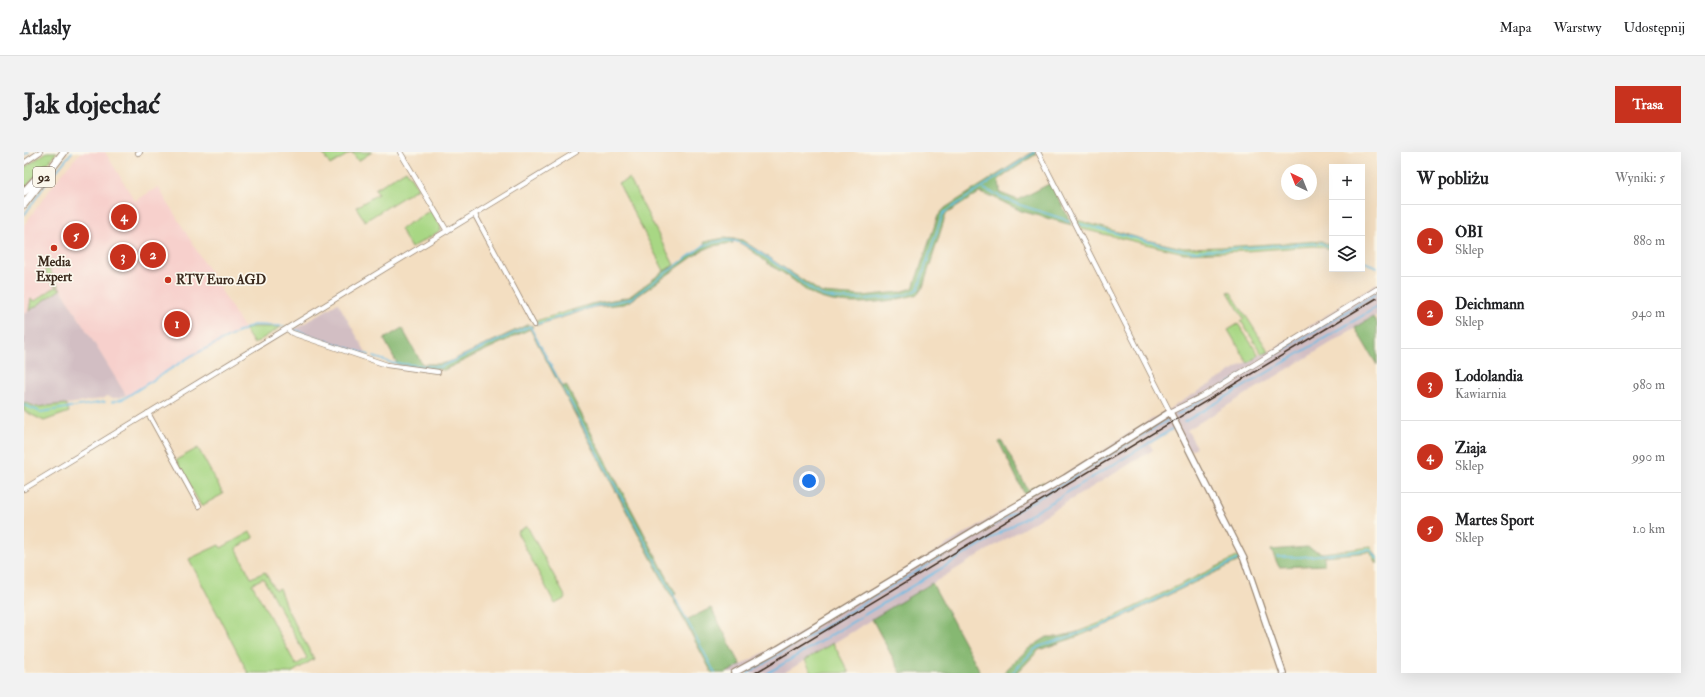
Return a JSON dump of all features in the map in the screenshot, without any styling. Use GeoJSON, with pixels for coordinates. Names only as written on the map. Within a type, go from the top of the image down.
{"type":"FeatureCollection","features":[{"type":"Feature","properties":{"kind":"main road","name":"92"},"geometry":{"type":"LineString","coordinates":[[24,192],[60,152]]}},
{"type":"Feature","properties":{"kind":"main road","name":"92"},"geometry":{"type":"LineString","coordinates":[[24,204],[64,152]]}},
{"type":"Feature","properties":{"kind":"street"},"geometry":{"type":"LineString","coordinates":[[24,163],[40,152]]}},
{"type":"Feature","properties":{"kind":"street"},"geometry":{"type":"LineString","coordinates":[[400,152],[448,231]]}},
{"type":"Feature","properties":{"kind":"street"},"geometry":{"type":"LineString","coordinates":[[24,488],[475,215],[576,152]]}},
{"type":"Feature","properties":{"kind":"street"},"geometry":{"type":"LineString","coordinates":[[1038,152],[1244,559],[1283,673]]}},
{"type":"Feature","properties":{"kind":"street"},"geometry":{"type":"LineString","coordinates":[[475,215],[534,325]]}},
{"type":"Feature","properties":{"kind":"street"},"geometry":{"type":"LineString","coordinates":[[734,673],[1065,478],[1170,412],[1203,396],[1377,289]]}},
{"type":"Feature","properties":{"kind":"street"},"geometry":{"type":"LineString","coordinates":[[287,329],[292,333],[387,365],[438,372]]}},
{"type":"Feature","properties":{"kind":"street"},"geometry":{"type":"LineString","coordinates":[[148,413],[199,506]]}},
{"type":"Feature","properties":{"kind":"shaded area"},"geometry":{"type":"Polygon","coordinates":[[[81,152],[105,152],[135,201],[158,187],[244,328],[221,341],[222,343],[178,364],[127,397],[61,289],[24,314],[24,225],[63,172],[81,152]]]}},
{"type":"Feature","properties":{"kind":"shaded area"},"geometry":{"type":"Polygon","coordinates":[[[1377,283],[1377,315],[1187,430],[1197,447],[1187,452],[1175,429],[1150,444],[1153,450],[1145,455],[784,673],[726,673],[800,633],[1259,355],[1269,352],[1377,283]]]}},
{"type":"Feature","properties":{"kind":"shaded area"},"geometry":{"type":"Polygon","coordinates":[[[61,289],[126,395],[119,398],[110,398],[108,396],[101,399],[48,407],[36,407],[24,402],[24,314],[61,289]]]}},
{"type":"Feature","properties":{"kind":"shaded area"},"geometry":{"type":"Polygon","coordinates":[[[338,303],[368,356],[293,330],[338,303]]]}},
{"type":"Feature","properties":{"kind":"green space"},"geometry":{"type":"Polygon","coordinates":[[[47,152],[57,152],[24,189],[24,168],[47,152]]]}},
{"type":"Feature","properties":{"kind":"green space"},"geometry":{"type":"Polygon","coordinates":[[[322,152],[352,152],[330,165],[322,152]]]}},
{"type":"Feature","properties":{"kind":"green space"},"geometry":{"type":"Polygon","coordinates":[[[352,152],[372,152],[358,161],[352,152]]]}},
{"type":"Feature","properties":{"kind":"green space"},"geometry":{"type":"Polygon","coordinates":[[[1033,152],[1036,154],[998,180],[1000,193],[1018,200],[1051,183],[1072,225],[1021,211],[993,197],[979,193],[946,214],[923,287],[918,294],[893,300],[863,303],[848,303],[821,298],[808,292],[747,247],[732,240],[733,243],[713,246],[701,251],[632,300],[624,304],[593,307],[573,314],[572,310],[591,304],[629,297],[664,271],[675,266],[705,245],[704,242],[724,238],[742,240],[822,293],[863,296],[900,292],[913,288],[938,216],[945,208],[1033,152]]]}},
{"type":"Feature","properties":{"kind":"green space"},"geometry":{"type":"Polygon","coordinates":[[[406,170],[418,188],[365,221],[356,207],[378,194],[375,189],[406,170]]]}},
{"type":"Feature","properties":{"kind":"green space"},"geometry":{"type":"Polygon","coordinates":[[[629,178],[674,265],[664,271],[619,184],[629,178]]]}},
{"type":"Feature","properties":{"kind":"green space"},"geometry":{"type":"Polygon","coordinates":[[[431,210],[441,226],[440,231],[411,248],[400,229],[431,210]]]}},
{"type":"Feature","properties":{"kind":"green space"},"geometry":{"type":"Polygon","coordinates":[[[1077,220],[1142,239],[1183,248],[1321,241],[1329,245],[1329,249],[1314,246],[1247,251],[1184,253],[1082,229],[1077,220]]]}},
{"type":"Feature","properties":{"kind":"green space"},"geometry":{"type":"Polygon","coordinates":[[[45,263],[59,287],[52,284],[45,271],[45,263]]]}},
{"type":"Feature","properties":{"kind":"green space"},"geometry":{"type":"Polygon","coordinates":[[[55,287],[61,289],[29,311],[31,299],[35,301],[55,287]]]}},
{"type":"Feature","properties":{"kind":"green space"},"geometry":{"type":"Polygon","coordinates":[[[1230,291],[1269,352],[1262,354],[1241,321],[1244,319],[1228,292],[1230,291]]]}},
{"type":"Feature","properties":{"kind":"green space"},"geometry":{"type":"Polygon","coordinates":[[[572,310],[573,314],[537,325],[536,321],[572,310]]]}},
{"type":"Feature","properties":{"kind":"green space"},"geometry":{"type":"Polygon","coordinates":[[[1373,317],[1377,323],[1377,365],[1355,328],[1373,317]]]}},
{"type":"Feature","properties":{"kind":"green space"},"geometry":{"type":"Polygon","coordinates":[[[529,324],[530,326],[532,325],[533,327],[531,328],[563,387],[566,385],[676,594],[673,596],[686,620],[711,608],[741,665],[726,673],[712,673],[530,329],[444,370],[398,365],[384,339],[402,328],[422,364],[441,364],[449,362],[529,324]]]}},
{"type":"Feature","properties":{"kind":"green space"},"geometry":{"type":"Polygon","coordinates":[[[1238,324],[1259,355],[1248,363],[1228,330],[1238,324]]]}},
{"type":"Feature","properties":{"kind":"green space"},"geometry":{"type":"Polygon","coordinates":[[[252,327],[281,327],[254,344],[245,330],[252,327]]]}},
{"type":"Feature","properties":{"kind":"green space"},"geometry":{"type":"Polygon","coordinates":[[[24,402],[36,407],[66,404],[69,412],[44,421],[24,411],[24,402]]]}},
{"type":"Feature","properties":{"kind":"green space"},"geometry":{"type":"Polygon","coordinates":[[[1002,441],[1028,490],[1043,482],[1045,486],[1026,497],[999,442],[1002,441]]]}},
{"type":"Feature","properties":{"kind":"green space"},"geometry":{"type":"Polygon","coordinates":[[[198,448],[223,494],[201,506],[176,460],[198,448]]]}},
{"type":"Feature","properties":{"kind":"green space"},"geometry":{"type":"Polygon","coordinates":[[[527,526],[566,598],[555,604],[517,532],[527,526]]]}},
{"type":"Feature","properties":{"kind":"green space"},"geometry":{"type":"Polygon","coordinates":[[[250,532],[254,538],[236,548],[251,578],[265,572],[275,590],[279,588],[286,607],[314,659],[291,673],[248,673],[189,559],[219,545],[221,548],[250,532]],[[263,578],[252,584],[296,665],[307,658],[263,578]]]}},
{"type":"Feature","properties":{"kind":"green space"},"geometry":{"type":"Polygon","coordinates":[[[1307,547],[1322,553],[1324,556],[1324,565],[1279,567],[1271,550],[1307,547]]]}},
{"type":"Feature","properties":{"kind":"green space"},"geometry":{"type":"Polygon","coordinates":[[[1371,547],[1377,557],[1377,564],[1370,552],[1324,556],[1322,553],[1371,547]]]}},
{"type":"Feature","properties":{"kind":"green space"},"geometry":{"type":"Polygon","coordinates":[[[1239,556],[1241,560],[1108,624],[1079,636],[1077,632],[1106,621],[1239,556]]]}},
{"type":"Feature","properties":{"kind":"green space"},"geometry":{"type":"Polygon","coordinates":[[[932,583],[981,673],[901,673],[872,619],[932,583]]]}},
{"type":"Feature","properties":{"kind":"green space"},"geometry":{"type":"Polygon","coordinates":[[[1077,632],[1079,636],[1039,650],[1017,673],[1003,673],[1028,649],[1047,637],[1058,637],[1077,632]]]}},
{"type":"Feature","properties":{"kind":"green space"},"geometry":{"type":"Polygon","coordinates":[[[833,643],[849,673],[812,673],[805,660],[833,643]]]}},
{"type":"Feature","properties":{"kind":"waterway"},"geometry":{"type":"LineString","coordinates":[[24,155],[29,152]]}},
{"type":"Feature","properties":{"kind":"waterway"},"geometry":{"type":"LineString","coordinates":[[25,214],[45,185],[72,152]]}},
{"type":"Feature","properties":{"kind":"waterway"},"geometry":{"type":"LineString","coordinates":[[537,324],[594,306],[630,299],[703,246],[722,241],[737,241],[749,246],[813,291],[827,297],[841,299],[863,299],[892,297],[908,294],[918,289],[942,216],[945,212],[1035,152]]}},
{"type":"Feature","properties":{"kind":"waterway"},"geometry":{"type":"LineString","coordinates":[[982,188],[1017,204],[1070,221]]}},
{"type":"Feature","properties":{"kind":"waterway"},"geometry":{"type":"LineString","coordinates":[[1080,224],[1182,250],[1193,251],[1321,243],[1329,247]]}},
{"type":"Feature","properties":{"kind":"waterway"},"geometry":{"type":"LineString","coordinates":[[1365,262],[1377,267]]}},
{"type":"Feature","properties":{"kind":"waterway"},"geometry":{"type":"LineString","coordinates":[[1177,415],[1377,293]]}},
{"type":"Feature","properties":{"kind":"waterway"},"geometry":{"type":"LineString","coordinates":[[1184,422],[1377,307]]}},
{"type":"Feature","properties":{"kind":"waterway"},"geometry":{"type":"LineString","coordinates":[[112,402],[123,399],[191,356],[253,325],[284,326]]}},
{"type":"Feature","properties":{"kind":"waterway"},"geometry":{"type":"LineString","coordinates":[[530,326],[715,673]]}},
{"type":"Feature","properties":{"kind":"waterway"},"geometry":{"type":"LineString","coordinates":[[374,357],[392,363],[440,367],[530,326]]}},
{"type":"Feature","properties":{"kind":"waterway"},"geometry":{"type":"LineString","coordinates":[[295,330],[369,355]]}},
{"type":"Feature","properties":{"kind":"waterway"},"geometry":{"type":"LineString","coordinates":[[24,405],[41,412],[105,402]]}},
{"type":"Feature","properties":{"kind":"waterway"},"geometry":{"type":"LineString","coordinates":[[748,673],[1168,420]]}},
{"type":"Feature","properties":{"kind":"waterway"},"geometry":{"type":"LineString","coordinates":[[768,673],[1174,428]]}},
{"type":"Feature","properties":{"kind":"waterway"},"geometry":{"type":"LineString","coordinates":[[1277,557],[1300,557],[1369,550],[1372,551],[1377,559]]}},
{"type":"Feature","properties":{"kind":"waterway"},"geometry":{"type":"LineString","coordinates":[[1012,673],[1034,650],[1041,646],[1101,626],[1239,559]]}},
{"type":"Feature","properties":{"kind":"railway"},"geometry":{"type":"LineString","coordinates":[[755,673],[1377,298]]}},
{"type":"Feature","properties":{"kind":"place","name":"Ziaja"},"geometry":{"type":"Point","coordinates":[124,217]}},
{"type":"Feature","properties":{"kind":"place","name":"Martes Sport"},"geometry":{"type":"Point","coordinates":[76,236]}},
{"type":"Feature","properties":{"kind":"place","name":"Media Expert"},"geometry":{"type":"Point","coordinates":[54,248]}},
{"type":"Feature","properties":{"kind":"place","name":"Deichmann"},"geometry":{"type":"Point","coordinates":[153,255]}},
{"type":"Feature","properties":{"kind":"place","name":"Lodolandia"},"geometry":{"type":"Point","coordinates":[123,257]}},
{"type":"Feature","properties":{"kind":"place","name":"RTV Euro AGD"},"geometry":{"type":"Point","coordinates":[168,280]}},
{"type":"Feature","properties":{"kind":"place","name":"OBI"},"geometry":{"type":"Point","coordinates":[177,324]}}]}
